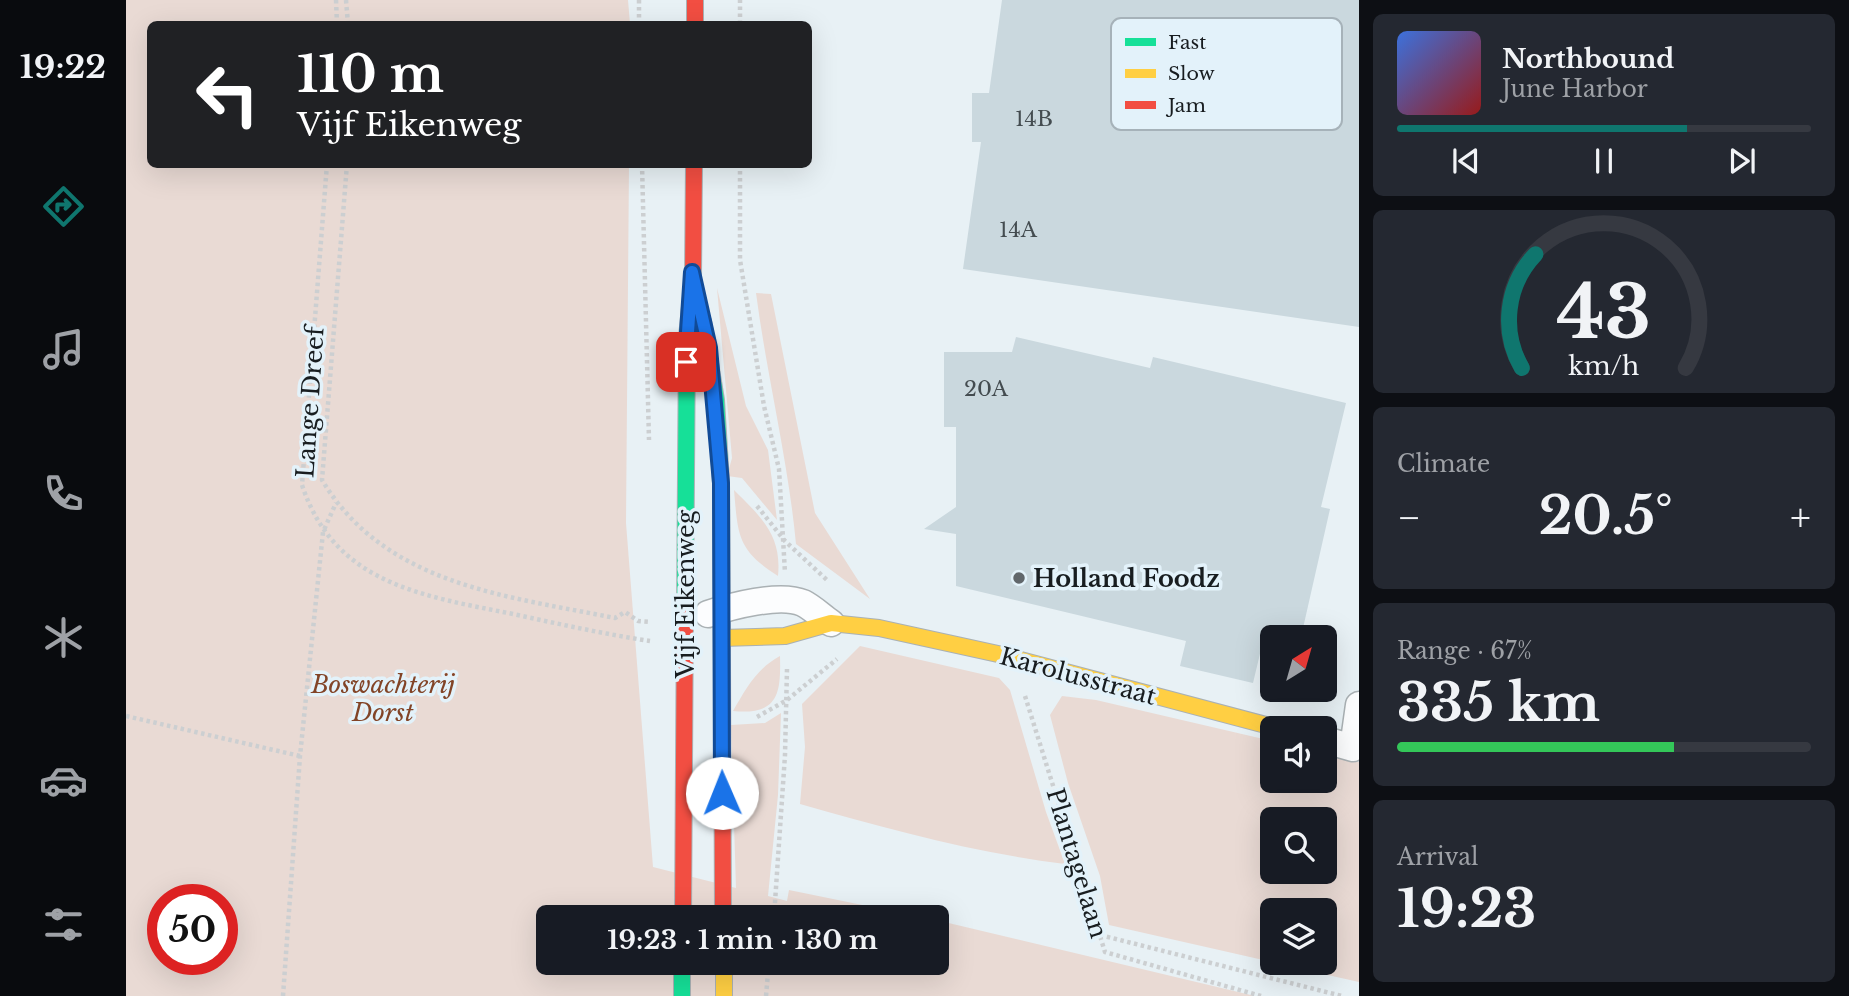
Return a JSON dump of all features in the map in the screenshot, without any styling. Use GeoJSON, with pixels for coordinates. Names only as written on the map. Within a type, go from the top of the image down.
{"type":"FeatureCollection","features":[{"type":"Feature","properties":{"kind":"main road"},"geometry":{"type":"LineString","coordinates":[[695,0],[695,21]]}},
{"type":"Feature","properties":{"kind":"main road","name":"Vijf Eikenweg"},"geometry":{"type":"LineString","coordinates":[[683,905],[687,718],[684,624],[687,337],[692,272],[694,168]]}},
{"type":"Feature","properties":{"kind":"main road","name":"Vijf Eikenweg"},"geometry":{"type":"LineString","coordinates":[[692,272],[709,348],[716,400],[721,483],[723,905]]}},
{"type":"Feature","properties":{"kind":"main road","name":"Karolusstraat"},"geometry":{"type":"LineString","coordinates":[[722,638],[785,636],[831,623],[879,628],[1260,724]]}},
{"type":"Feature","properties":{"kind":"main road"},"geometry":{"type":"LineString","coordinates":[[682,975],[682,996]]}},
{"type":"Feature","properties":{"kind":"main road"},"geometry":{"type":"LineString","coordinates":[[724,975],[724,996]]}},
{"type":"Feature","properties":{"kind":"street","name":"Karolusstraat"},"geometry":{"type":"LineString","coordinates":[[684,624],[722,609],[785,600],[802,603],[831,623]]}},
{"type":"Feature","properties":{"kind":"street"},"geometry":{"type":"LineString","coordinates":[[1337,743],[1356,748],[1359,705]]}},
{"type":"Feature","properties":{"kind":"path"},"geometry":{"type":"LineString","coordinates":[[336,0],[337,21]]}},
{"type":"Feature","properties":{"kind":"path"},"geometry":{"type":"LineString","coordinates":[[346,0],[348,21]]}},
{"type":"Feature","properties":{"kind":"path"},"geometry":{"type":"LineString","coordinates":[[639,0],[639,21]]}},
{"type":"Feature","properties":{"kind":"path"},"geometry":{"type":"LineString","coordinates":[[740,0],[740,21]]}},
{"type":"Feature","properties":{"kind":"path","name":"Lange Dreef"},"geometry":{"type":"LineString","coordinates":[[327,168],[302,485],[323,532],[362,568],[419,595],[655,642]]}},
{"type":"Feature","properties":{"kind":"path"},"geometry":{"type":"LineString","coordinates":[[347,168],[322,480],[336,503],[394,555],[467,588],[615,618],[625,612],[638,621],[654,622]]}},
{"type":"Feature","properties":{"kind":"path"},"geometry":{"type":"LineString","coordinates":[[642,168],[649,445]]}},
{"type":"Feature","properties":{"kind":"path"},"geometry":{"type":"LineString","coordinates":[[740,168],[740,260],[764,406],[779,469],[785,541]]}},
{"type":"Feature","properties":{"kind":"path"},"geometry":{"type":"LineString","coordinates":[[283,996],[300,755],[323,532],[336,503]]}},
{"type":"Feature","properties":{"kind":"path"},"geometry":{"type":"LineString","coordinates":[[775,905],[788,700],[879,628]]}},
{"type":"Feature","properties":{"kind":"path","name":"Plantagelaan"},"geometry":{"type":"LineString","coordinates":[[1014,660],[1105,952],[1261,996]]}},
{"type":"Feature","properties":{"kind":"path"},"geometry":{"type":"LineString","coordinates":[[126,716],[300,755]]}},
{"type":"Feature","properties":{"kind":"path"},"geometry":{"type":"LineString","coordinates":[[1099,935],[1342,996]]}},
{"type":"Feature","properties":{"kind":"path"},"geometry":{"type":"LineString","coordinates":[[766,996],[768,975]]}},
{"type":"Feature","properties":{"kind":"green space","name":"Boswachterij Dorst"},"geometry":{"type":"Polygon","coordinates":[[[126,0],[628,0],[630,21],[147,21],[147,168],[629,168],[626,523],[653,867],[736,888],[731,725],[765,723],[781,713],[778,795],[768,896],[787,901],[789,890],[862,905],[536,905],[536,975],[949,975],[949,923],[1255,996],[126,996],[126,0]]]}},
{"type":"Feature","properties":{"kind":"green space"},"geometry":{"type":"Polygon","coordinates":[[[717,288],[746,406],[768,450],[777,520],[742,478],[727,476],[732,458],[717,288]]]}},
{"type":"Feature","properties":{"kind":"green space"},"geometry":{"type":"Polygon","coordinates":[[[756,293],[771,294],[815,513],[870,599],[796,544],[756,293]]]}},
{"type":"Feature","properties":{"kind":"green space"},"geometry":{"type":"Polygon","coordinates":[[[734,490],[768,528],[777,549],[778,576],[754,558],[742,540],[734,490]]]}},
{"type":"Feature","properties":{"kind":"green space"},"geometry":{"type":"Polygon","coordinates":[[[860,646],[999,678],[1010,690],[1046,812],[1065,864],[965,847],[800,804],[805,747],[802,704],[860,646]]]}},
{"type":"Feature","properties":{"kind":"green space"},"geometry":{"type":"Polygon","coordinates":[[[780,656],[779,682],[774,700],[759,710],[733,711],[758,673],[780,656]]]}},
{"type":"Feature","properties":{"kind":"green space"},"geometry":{"type":"Polygon","coordinates":[[[1062,696],[1096,700],[1260,738],[1260,793],[1337,793],[1337,757],[1359,762],[1359,982],[1328,975],[1337,975],[1337,898],[1260,898],[1260,959],[1109,925],[1100,876],[1068,783],[1050,715],[1062,696]]]}},
{"type":"Feature","properties":{"kind":"building"},"geometry":{"type":"Polygon","coordinates":[[[1002,0],[1359,0],[1359,327],[963,269],[981,142],[972,142],[972,93],[989,93],[1002,0]]]}},
{"type":"Feature","properties":{"kind":"building"},"geometry":{"type":"Polygon","coordinates":[[[1016,337],[1150,368],[1153,357],[1346,403],[1321,507],[1330,509],[1304,625],[1260,625],[1260,654],[1253,683],[1180,666],[1186,641],[956,586],[956,534],[924,529],[956,507],[956,427],[944,427],[944,352],[1012,352],[1016,337]]]}},
{"type":"Feature","properties":{"kind":"traffic: fast"},"geometry":{"type":"LineString","coordinates":[[685,611],[687,337],[693,277]]}},
{"type":"Feature","properties":{"kind":"traffic: fast"},"geometry":{"type":"LineString","coordinates":[[703,321],[716,400],[721,483],[722,666]]}},
{"type":"Feature","properties":{"kind":"traffic: fast"},"geometry":{"type":"LineString","coordinates":[[682,975],[682,996]]}},
{"type":"Feature","properties":{"kind":"traffic: slow"},"geometry":{"type":"LineString","coordinates":[[722,638],[785,636],[831,623],[879,628],[998,654],[1260,723]]}},
{"type":"Feature","properties":{"kind":"traffic: slow"},"geometry":{"type":"LineString","coordinates":[[724,975],[724,996]]}},
{"type":"Feature","properties":{"kind":"traffic: jam"},"geometry":{"type":"LineString","coordinates":[[695,0],[695,21]]}},
{"type":"Feature","properties":{"kind":"traffic: jam"},"geometry":{"type":"LineString","coordinates":[[693,277],[694,168]]}},
{"type":"Feature","properties":{"kind":"traffic: jam"},"geometry":{"type":"LineString","coordinates":[[683,905],[685,611]]}},
{"type":"Feature","properties":{"kind":"traffic: jam"},"geometry":{"type":"LineString","coordinates":[[722,666],[723,905]]}},
{"type":"Feature","properties":{"kind":"place","name":"Holland Foodz"},"geometry":{"type":"Point","coordinates":[1019,578]}},
{"type":"Feature","properties":{"kind":"route"},"geometry":{"type":"LineString","coordinates":[[686,362],[692,272],[709,348],[716,400],[721,483],[722,793]]}}]}
